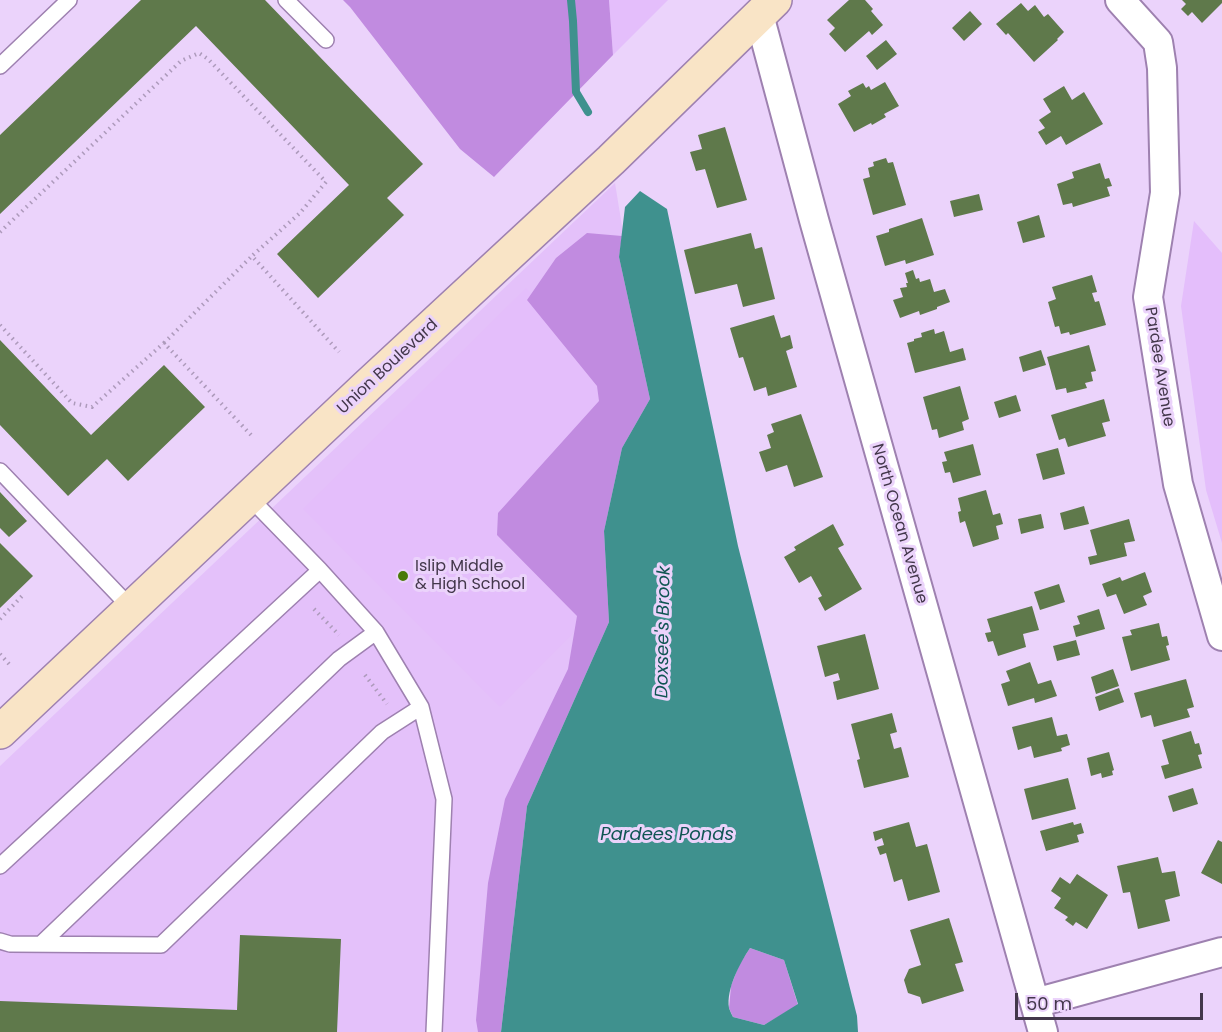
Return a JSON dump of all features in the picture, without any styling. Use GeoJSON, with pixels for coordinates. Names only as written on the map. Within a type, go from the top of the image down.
{"type":"FeatureCollection","features":[{"type":"Feature","properties":{"kind":"main road","name":"Union Boulevard"},"geometry":{"type":"LineString","coordinates":[[0,732],[611,160],[767,8]]}},
{"type":"Feature","properties":{"kind":"street","name":"Pardee Avenue"},"geometry":{"type":"LineString","coordinates":[[1120,0],[1158,42],[1162,68],[1165,193],[1148,297],[1179,484],[1222,636]]}},
{"type":"Feature","properties":{"kind":"street","name":"North Ocean Avenue"},"geometry":{"type":"LineString","coordinates":[[767,8],[817,232],[1043,1032]]}},
{"type":"Feature","properties":{"kind":"street"},"geometry":{"type":"LineString","coordinates":[[1035,1003],[1222,952]]}},
{"type":"Feature","properties":{"kind":"lane"},"geometry":{"type":"LineString","coordinates":[[0,66],[69,0]]}},
{"type":"Feature","properties":{"kind":"lane"},"geometry":{"type":"LineString","coordinates":[[286,0],[326,40]]}},
{"type":"Feature","properties":{"kind":"lane"},"geometry":{"type":"LineString","coordinates":[[0,471],[131,608]]}},
{"type":"Feature","properties":{"kind":"lane"},"geometry":{"type":"LineString","coordinates":[[249,497],[376,632],[421,707],[444,799],[434,1032]]}},
{"type":"Feature","properties":{"kind":"lane"},"geometry":{"type":"LineString","coordinates":[[0,866],[320,570]]}},
{"type":"Feature","properties":{"kind":"lane"},"geometry":{"type":"LineString","coordinates":[[41,944],[339,660],[376,632]]}},
{"type":"Feature","properties":{"kind":"lane"},"geometry":{"type":"LineString","coordinates":[[0,941],[10,944],[161,945],[382,732],[421,707]]}},
{"type":"Feature","properties":{"kind":"path"},"geometry":{"type":"LineString","coordinates":[[0,232],[181,61],[199,53],[326,182],[300,213],[252,256],[164,343],[92,407],[72,403],[0,325]]}},
{"type":"Feature","properties":{"kind":"path"},"geometry":{"type":"LineString","coordinates":[[252,256],[339,352]]}},
{"type":"Feature","properties":{"kind":"path"},"geometry":{"type":"LineString","coordinates":[[164,343],[251,435]]}},
{"type":"Feature","properties":{"kind":"path"},"geometry":{"type":"LineString","coordinates":[[0,619],[23,595]]}},
{"type":"Feature","properties":{"kind":"path"},"geometry":{"type":"LineString","coordinates":[[314,609],[339,636]]}},
{"type":"Feature","properties":{"kind":"path"},"geometry":{"type":"LineString","coordinates":[[0,654],[9,664]]}},
{"type":"Feature","properties":{"kind":"path"},"geometry":{"type":"LineString","coordinates":[[365,675],[387,704]]}},
{"type":"Feature","properties":{"kind":"shaded area"},"geometry":{"type":"Polygon","coordinates":[[[343,0],[609,0],[613,55],[494,177],[460,149],[343,0]]]}},
{"type":"Feature","properties":{"kind":"shaded area"},"geometry":{"type":"Polygon","coordinates":[[[609,0],[668,0],[613,55],[609,0]]]}},
{"type":"Feature","properties":{"kind":"shaded area","name":"Islip Middle & High School"},"geometry":{"type":"Polygon","coordinates":[[[615,183],[650,399],[609,622],[527,806],[501,1032],[0,1032],[0,766],[615,183]]]}},
{"type":"Feature","properties":{"kind":"shaded area"},"geometry":{"type":"Polygon","coordinates":[[[1194,221],[1222,253],[1222,543],[1206,490],[1181,306],[1194,221]]]}},
{"type":"Feature","properties":{"kind":"shaded area"},"geometry":{"type":"Polygon","coordinates":[[[587,233],[622,236],[619,257],[650,399],[622,448],[604,531],[609,622],[527,806],[501,1032],[478,1032],[476,1020],[488,883],[505,799],[568,669],[577,616],[497,535],[498,513],[599,401],[597,386],[527,300],[556,258],[587,233]]]}},
{"type":"Feature","properties":{"kind":"shaded area"},"geometry":{"type":"Polygon","coordinates":[[[526,288],[630,392],[590,616],[500,707],[303,509],[526,288]]]}},
{"type":"Feature","properties":{"kind":"shaded area"},"geometry":{"type":"Polygon","coordinates":[[[750,948],[784,960],[798,1005],[764,1025],[733,1017],[729,1008],[731,986],[739,965],[750,948]]]}},
{"type":"Feature","properties":{"kind":"water","name":"Pardees Ponds"},"geometry":{"type":"Polygon","coordinates":[[[640,191],[667,209],[738,546],[857,1016],[858,1032],[501,1032],[527,806],[609,622],[604,531],[622,448],[650,399],[619,257],[625,207],[640,191]],[[750,948],[738,969],[730,993],[729,1008],[733,1017],[764,1025],[798,1004],[784,960],[750,948]]]}},
{"type":"Feature","properties":{"kind":"building"},"geometry":{"type":"Polygon","coordinates":[[[141,0],[265,0],[423,164],[387,198],[404,215],[318,298],[277,254],[349,185],[196,26],[0,214],[0,135],[141,0]]]}},
{"type":"Feature","properties":{"kind":"building"},"geometry":{"type":"Polygon","coordinates":[[[849,0],[865,0],[883,25],[872,35],[869,31],[845,52],[829,34],[835,28],[827,20],[849,0]]]}},
{"type":"Feature","properties":{"kind":"building"},"geometry":{"type":"Polygon","coordinates":[[[1182,0],[1222,0],[1222,3],[1202,23],[1192,12],[1188,16],[1181,9],[1186,4],[1182,0]]]}},
{"type":"Feature","properties":{"kind":"building"},"geometry":{"type":"Polygon","coordinates":[[[1021,3],[1028,11],[1035,5],[1044,17],[1048,14],[1064,32],[1034,62],[1008,33],[1006,35],[996,24],[1021,3]]]}},
{"type":"Feature","properties":{"kind":"building"},"geometry":{"type":"Polygon","coordinates":[[[970,11],[982,24],[964,41],[952,28],[970,11]]]}},
{"type":"Feature","properties":{"kind":"building"},"geometry":{"type":"Polygon","coordinates":[[[886,40],[897,54],[877,70],[866,56],[886,40]]]}},
{"type":"Feature","properties":{"kind":"building"},"geometry":{"type":"Polygon","coordinates":[[[885,82],[899,106],[884,114],[886,117],[854,132],[838,104],[851,96],[848,91],[863,83],[871,90],[885,82]]]}},
{"type":"Feature","properties":{"kind":"building"},"geometry":{"type":"Polygon","coordinates":[[[1064,86],[1072,100],[1084,92],[1103,124],[1066,145],[1061,136],[1046,145],[1038,132],[1045,128],[1039,120],[1051,112],[1043,99],[1064,86]]]}},
{"type":"Feature","properties":{"kind":"building"},"geometry":{"type":"Polygon","coordinates":[[[725,127],[747,200],[717,208],[705,169],[696,171],[690,152],[702,149],[698,135],[725,127]]]}},
{"type":"Feature","properties":{"kind":"building"},"geometry":{"type":"Polygon","coordinates":[[[886,158],[888,163],[893,162],[906,205],[873,215],[863,179],[870,177],[868,168],[874,166],[873,162],[886,158]]]}},
{"type":"Feature","properties":{"kind":"building"},"geometry":{"type":"Polygon","coordinates":[[[1100,163],[1105,179],[1109,178],[1112,186],[1107,187],[1110,196],[1073,207],[1072,203],[1063,205],[1057,184],[1074,178],[1072,172],[1100,163]]]}},
{"type":"Feature","properties":{"kind":"building"},"geometry":{"type":"Polygon","coordinates":[[[979,194],[983,210],[954,217],[950,201],[979,194]]]}},
{"type":"Feature","properties":{"kind":"building"},"geometry":{"type":"Polygon","coordinates":[[[1039,215],[1045,237],[1023,243],[1017,222],[1039,215]]]}},
{"type":"Feature","properties":{"kind":"building"},"geometry":{"type":"Polygon","coordinates":[[[922,218],[934,255],[906,264],[905,260],[885,266],[876,236],[922,218]]]}},
{"type":"Feature","properties":{"kind":"building"},"geometry":{"type":"Polygon","coordinates":[[[751,233],[755,249],[762,247],[775,299],[743,307],[737,284],[695,294],[684,250],[751,233]]]}},
{"type":"Feature","properties":{"kind":"building"},"geometry":{"type":"Polygon","coordinates":[[[913,270],[916,279],[919,278],[920,282],[930,279],[934,292],[945,289],[950,302],[920,315],[919,311],[900,318],[893,300],[903,297],[900,288],[907,287],[906,283],[908,283],[905,273],[913,270]]]}},
{"type":"Feature","properties":{"kind":"building"},"geometry":{"type":"Polygon","coordinates":[[[1092,275],[1097,292],[1092,293],[1095,302],[1099,301],[1106,325],[1070,335],[1069,332],[1061,334],[1059,326],[1055,327],[1048,302],[1056,299],[1052,287],[1092,275]]]}},
{"type":"Feature","properties":{"kind":"building"},"geometry":{"type":"Polygon","coordinates":[[[774,315],[781,338],[790,335],[793,348],[786,351],[797,387],[768,396],[766,387],[754,391],[743,357],[739,358],[730,328],[774,315]]]}},
{"type":"Feature","properties":{"kind":"building"},"geometry":{"type":"Polygon","coordinates":[[[934,329],[935,334],[944,331],[950,352],[963,348],[966,360],[915,373],[907,343],[922,337],[921,333],[934,329]]]}},
{"type":"Feature","properties":{"kind":"building"},"geometry":{"type":"Polygon","coordinates":[[[0,340],[91,435],[164,365],[205,407],[128,481],[107,459],[68,496],[0,425],[0,340]]]}},
{"type":"Feature","properties":{"kind":"building"},"geometry":{"type":"Polygon","coordinates":[[[1089,345],[1096,371],[1091,372],[1093,381],[1085,383],[1087,388],[1067,393],[1066,388],[1056,390],[1047,357],[1089,345]]]}},
{"type":"Feature","properties":{"kind":"building"},"geometry":{"type":"Polygon","coordinates":[[[1041,350],[1046,365],[1023,372],[1019,357],[1041,350]]]}},
{"type":"Feature","properties":{"kind":"building"},"geometry":{"type":"Polygon","coordinates":[[[960,386],[969,419],[962,422],[964,430],[939,438],[937,429],[932,430],[923,397],[960,386]]]}},
{"type":"Feature","properties":{"kind":"building"},"geometry":{"type":"Polygon","coordinates":[[[1016,395],[1021,411],[999,418],[994,402],[1016,395]]]}},
{"type":"Feature","properties":{"kind":"building"},"geometry":{"type":"Polygon","coordinates":[[[1104,399],[1110,421],[1102,423],[1106,436],[1068,447],[1065,438],[1059,440],[1051,415],[1104,399]]]}},
{"type":"Feature","properties":{"kind":"building"},"geometry":{"type":"Polygon","coordinates":[[[801,414],[823,477],[794,487],[787,465],[766,472],[759,452],[771,448],[767,435],[774,432],[771,424],[801,414]]]}},
{"type":"Feature","properties":{"kind":"building"},"geometry":{"type":"Polygon","coordinates":[[[973,444],[981,475],[953,483],[950,472],[945,473],[942,462],[947,461],[944,452],[973,444]]]}},
{"type":"Feature","properties":{"kind":"building"},"geometry":{"type":"Polygon","coordinates":[[[1058,448],[1065,474],[1043,480],[1036,454],[1058,448]]]}},
{"type":"Feature","properties":{"kind":"building"},"geometry":{"type":"Polygon","coordinates":[[[986,490],[993,515],[1000,513],[1003,524],[996,526],[999,539],[973,547],[965,521],[960,523],[958,512],[961,511],[958,498],[986,490]]]}},
{"type":"Feature","properties":{"kind":"building"},"geometry":{"type":"Polygon","coordinates":[[[0,492],[27,521],[9,537],[0,528],[0,492]]]}},
{"type":"Feature","properties":{"kind":"building"},"geometry":{"type":"Polygon","coordinates":[[[1084,506],[1089,524],[1064,530],[1060,513],[1084,506]]]}},
{"type":"Feature","properties":{"kind":"building"},"geometry":{"type":"Polygon","coordinates":[[[1041,514],[1044,528],[1021,534],[1018,519],[1041,514]]]}},
{"type":"Feature","properties":{"kind":"building"},"geometry":{"type":"Polygon","coordinates":[[[1129,519],[1135,541],[1124,543],[1127,556],[1090,565],[1088,557],[1097,555],[1090,530],[1129,519]]]}},
{"type":"Feature","properties":{"kind":"building"},"geometry":{"type":"Polygon","coordinates":[[[833,524],[844,545],[838,548],[862,589],[825,611],[818,598],[822,596],[811,576],[799,583],[784,557],[796,550],[794,547],[833,524]]]}},
{"type":"Feature","properties":{"kind":"building"},"geometry":{"type":"Polygon","coordinates":[[[0,543],[33,576],[0,608],[0,543]]]}},
{"type":"Feature","properties":{"kind":"building"},"geometry":{"type":"Polygon","coordinates":[[[1145,572],[1152,592],[1143,596],[1147,605],[1124,614],[1116,594],[1107,597],[1102,584],[1120,577],[1122,581],[1145,572]]]}},
{"type":"Feature","properties":{"kind":"building"},"geometry":{"type":"Polygon","coordinates":[[[1059,584],[1065,602],[1040,610],[1034,592],[1059,584]]]}},
{"type":"Feature","properties":{"kind":"building"},"geometry":{"type":"Polygon","coordinates":[[[1032,606],[1039,630],[1023,634],[1026,647],[998,656],[993,641],[988,642],[985,633],[991,632],[987,619],[1032,606]]]}},
{"type":"Feature","properties":{"kind":"building"},"geometry":{"type":"Polygon","coordinates":[[[1099,609],[1105,629],[1076,637],[1073,626],[1080,624],[1077,616],[1099,609]]]}},
{"type":"Feature","properties":{"kind":"building"},"geometry":{"type":"Polygon","coordinates":[[[1159,623],[1162,637],[1167,636],[1169,645],[1166,646],[1170,660],[1131,671],[1122,637],[1132,635],[1130,630],[1159,623]]]}},
{"type":"Feature","properties":{"kind":"building"},"geometry":{"type":"Polygon","coordinates":[[[865,634],[879,689],[837,700],[833,682],[840,680],[838,673],[825,677],[817,646],[865,634]]]}},
{"type":"Feature","properties":{"kind":"building"},"geometry":{"type":"Polygon","coordinates":[[[1076,640],[1080,655],[1057,661],[1053,646],[1076,640]]]}},
{"type":"Feature","properties":{"kind":"building"},"geometry":{"type":"Polygon","coordinates":[[[1030,662],[1038,684],[1051,680],[1057,696],[1035,703],[1034,698],[1008,706],[1001,684],[1010,681],[1006,671],[1030,662]]]}},
{"type":"Feature","properties":{"kind":"building"},"geometry":{"type":"Polygon","coordinates":[[[1113,669],[1119,686],[1096,694],[1091,677],[1113,669]]]}},
{"type":"Feature","properties":{"kind":"building"},"geometry":{"type":"Polygon","coordinates":[[[1186,679],[1194,707],[1187,709],[1190,717],[1154,727],[1151,715],[1141,718],[1134,693],[1186,679]]]}},
{"type":"Feature","properties":{"kind":"building"},"geometry":{"type":"Polygon","coordinates":[[[1119,688],[1124,702],[1099,711],[1095,697],[1119,688]]]}},
{"type":"Feature","properties":{"kind":"building"},"geometry":{"type":"Polygon","coordinates":[[[892,713],[897,732],[890,734],[894,749],[901,747],[909,777],[864,788],[857,760],[860,759],[851,724],[892,713]]]}},
{"type":"Feature","properties":{"kind":"building"},"geometry":{"type":"Polygon","coordinates":[[[1052,717],[1057,736],[1067,734],[1070,745],[1061,748],[1062,751],[1034,758],[1031,746],[1018,750],[1012,727],[1052,717]]]}},
{"type":"Feature","properties":{"kind":"building"},"geometry":{"type":"Polygon","coordinates":[[[1191,731],[1195,744],[1199,743],[1202,754],[1198,755],[1202,768],[1165,779],[1161,766],[1169,764],[1162,740],[1191,731]]]}},
{"type":"Feature","properties":{"kind":"building"},"geometry":{"type":"Polygon","coordinates":[[[1109,752],[1114,770],[1113,775],[1102,778],[1101,773],[1091,776],[1087,758],[1109,752]]]}},
{"type":"Feature","properties":{"kind":"building"},"geometry":{"type":"Polygon","coordinates":[[[1068,778],[1076,809],[1032,820],[1024,789],[1068,778]]]}},
{"type":"Feature","properties":{"kind":"building"},"geometry":{"type":"Polygon","coordinates":[[[1193,788],[1198,804],[1173,812],[1168,796],[1193,788]]]}},
{"type":"Feature","properties":{"kind":"building"},"geometry":{"type":"Polygon","coordinates":[[[909,822],[916,847],[927,844],[940,892],[908,901],[902,879],[894,882],[886,853],[880,855],[877,847],[884,845],[882,838],[875,841],[873,832],[909,822]]]}},
{"type":"Feature","properties":{"kind":"building"},"geometry":{"type":"Polygon","coordinates":[[[1073,822],[1074,825],[1081,823],[1084,833],[1077,835],[1079,842],[1046,851],[1040,831],[1073,822]]]}},
{"type":"Feature","properties":{"kind":"building"},"geometry":{"type":"Polygon","coordinates":[[[1218,840],[1222,842],[1222,884],[1201,873],[1218,840]]]}},
{"type":"Feature","properties":{"kind":"building"},"geometry":{"type":"Polygon","coordinates":[[[1158,857],[1162,873],[1175,871],[1180,896],[1165,900],[1170,921],[1138,929],[1130,892],[1123,893],[1117,866],[1158,857]]]}},
{"type":"Feature","properties":{"kind":"building"},"geometry":{"type":"Polygon","coordinates":[[[1077,874],[1108,895],[1087,929],[1076,922],[1073,926],[1065,920],[1068,917],[1054,908],[1061,898],[1051,891],[1060,877],[1070,884],[1077,874]]]}},
{"type":"Feature","properties":{"kind":"building"},"geometry":{"type":"Polygon","coordinates":[[[949,918],[963,962],[955,964],[964,991],[922,1004],[920,997],[908,993],[904,980],[909,969],[921,965],[910,930],[949,918]]]}},
{"type":"Feature","properties":{"kind":"building"},"geometry":{"type":"Polygon","coordinates":[[[240,935],[341,939],[337,1032],[0,1032],[0,1001],[237,1010],[240,935]]]}},
{"type":"Feature","properties":{"kind":"waterway","name":"Doxsee's Brook"},"geometry":{"type":"LineString","coordinates":[[571,0],[576,92],[588,112]]}},
{"type":"Feature","properties":{"kind":"place","name":"Islip Middle & High School"},"geometry":{"type":"Point","coordinates":[403,576]}}]}
